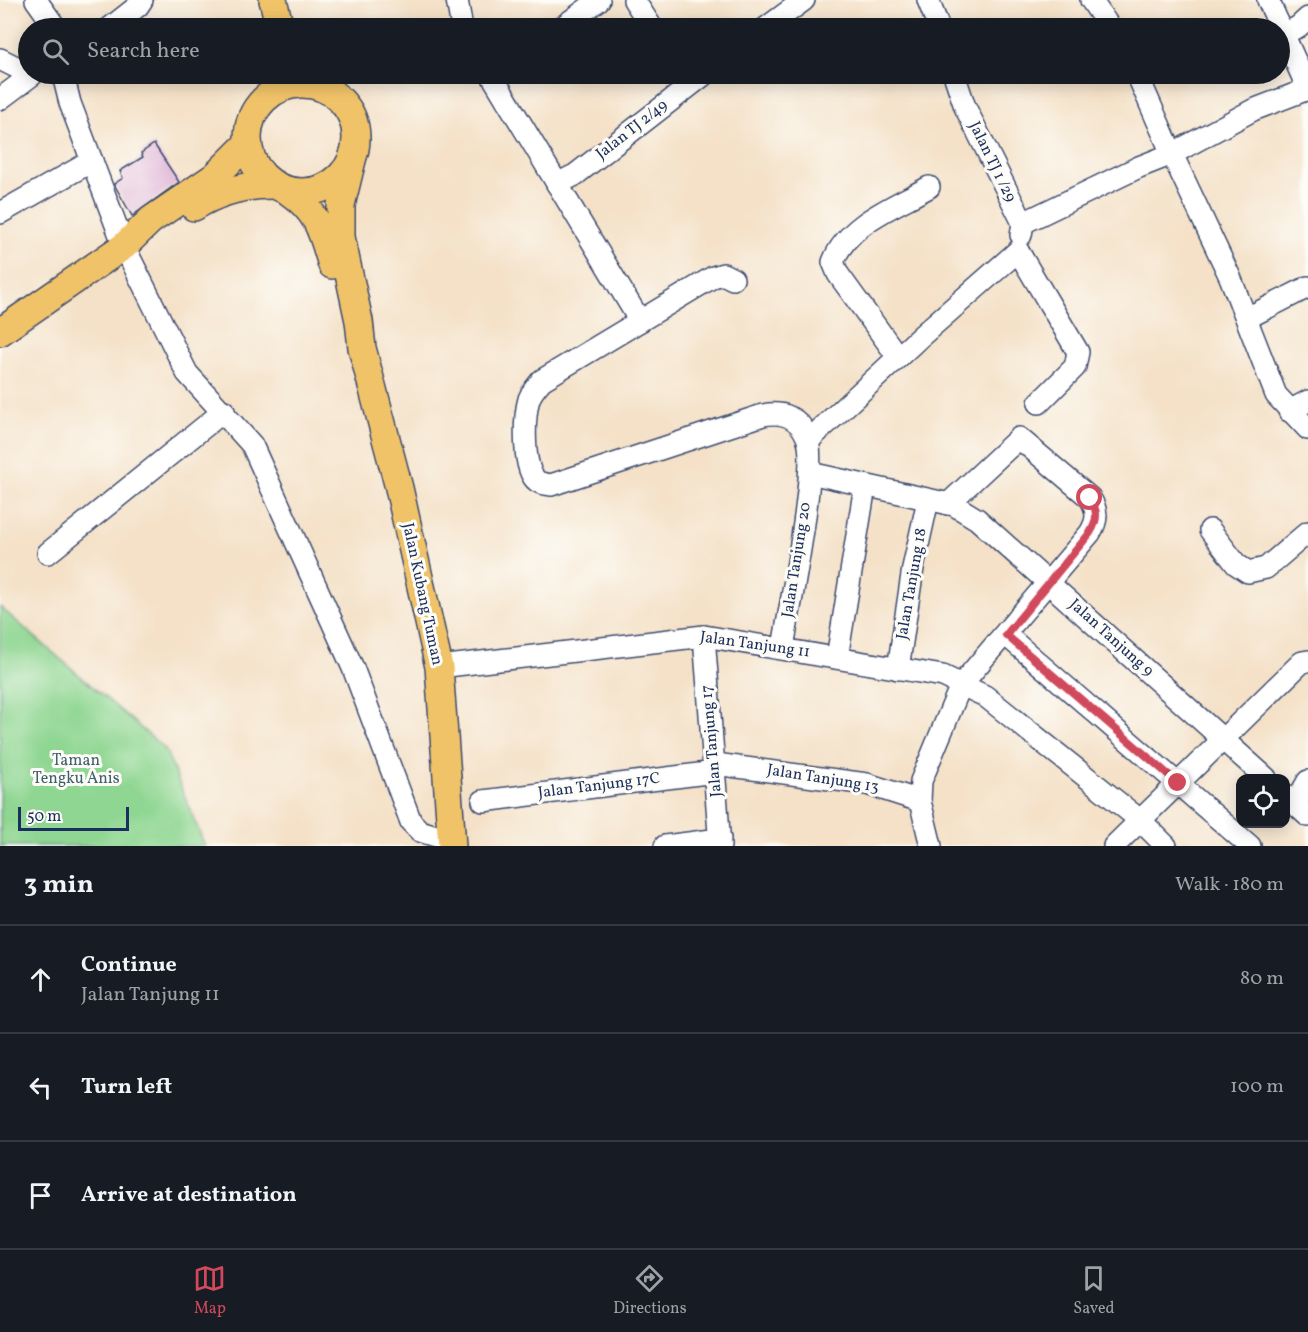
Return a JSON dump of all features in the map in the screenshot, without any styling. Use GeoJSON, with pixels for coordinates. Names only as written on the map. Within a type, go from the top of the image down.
{"type":"FeatureCollection","features":[{"type":"Feature","properties":{"kind":"main road"},"geometry":{"type":"LineString","coordinates":[[258,0],[261,18]]}},
{"type":"Feature","properties":{"kind":"main road"},"geometry":{"type":"LineString","coordinates":[[273,0],[278,18]]}},
{"type":"Feature","properties":{"kind":"main road"},"geometry":{"type":"LineString","coordinates":[[264,84],[259,105],[250,123],[248,143],[251,159],[260,174],[281,188]]}},
{"type":"Feature","properties":{"kind":"main road"},"geometry":{"type":"LineString","coordinates":[[259,105],[283,87],[300,84]]}},
{"type":"Feature","properties":{"kind":"main road"},"geometry":{"type":"LineString","coordinates":[[129,242],[157,230],[200,203],[241,187],[319,190],[334,182],[347,169],[354,153],[356,131],[349,111],[341,100],[316,84]]}},
{"type":"Feature","properties":{"kind":"main road"},"geometry":{"type":"LineString","coordinates":[[0,332],[129,242],[151,220],[214,177],[248,143]]}},
{"type":"Feature","properties":{"kind":"main road","name":"Jalan Kubang Tuman"},"geometry":{"type":"LineString","coordinates":[[354,153],[340,219],[362,348],[399,488],[439,667],[452,844]]}},
{"type":"Feature","properties":{"kind":"main road","name":"Jalan Kubang Tuman"},"geometry":{"type":"LineString","coordinates":[[281,188],[303,202],[320,224],[349,322],[362,348]]}},
{"type":"Feature","properties":{"kind":"street"},"geometry":{"type":"LineString","coordinates":[[36,0],[49,18]]}},
{"type":"Feature","properties":{"kind":"street"},"geometry":{"type":"LineString","coordinates":[[123,18],[142,0]]}},
{"type":"Feature","properties":{"kind":"street"},"geometry":{"type":"LineString","coordinates":[[457,0],[460,18]]}},
{"type":"Feature","properties":{"kind":"street"},"geometry":{"type":"LineString","coordinates":[[575,18],[599,0]]}},
{"type":"Feature","properties":{"kind":"street"},"geometry":{"type":"LineString","coordinates":[[634,0],[646,18]]}},
{"type":"Feature","properties":{"kind":"street"},"geometry":{"type":"LineString","coordinates":[[780,18],[804,0]]}},
{"type":"Feature","properties":{"kind":"street"},"geometry":{"type":"LineString","coordinates":[[928,0],[935,18]]}},
{"type":"Feature","properties":{"kind":"street"},"geometry":{"type":"LineString","coordinates":[[1091,0],[1103,18]]}},
{"type":"Feature","properties":{"kind":"street"},"geometry":{"type":"LineString","coordinates":[[1268,0],[1275,18]]}},
{"type":"Feature","properties":{"kind":"street"},"geometry":{"type":"LineString","coordinates":[[1290,29],[1308,18]]}},
{"type":"Feature","properties":{"kind":"street"},"geometry":{"type":"LineString","coordinates":[[1023,223],[1120,176],[1172,154],[1253,110],[1308,88],[1290,52]]}},
{"type":"Feature","properties":{"kind":"street"},"geometry":{"type":"LineString","coordinates":[[0,59],[18,68]]}},
{"type":"Feature","properties":{"kind":"street"},"geometry":{"type":"LineString","coordinates":[[0,99],[18,84]]}},
{"type":"Feature","properties":{"kind":"street"},"geometry":{"type":"LineString","coordinates":[[68,84],[92,161],[187,373],[224,411],[252,445],[353,668],[411,822],[420,831],[452,844]]}},
{"type":"Feature","properties":{"kind":"street"},"geometry":{"type":"LineString","coordinates":[[500,84],[557,184],[640,321]]}},
{"type":"Feature","properties":{"kind":"street","name":"Jalan TJ 2/49"},"geometry":{"type":"LineString","coordinates":[[557,184],[575,175],[686,84]]}},
{"type":"Feature","properties":{"kind":"street","name":"Jalan TJ 1 /29"},"geometry":{"type":"LineString","coordinates":[[957,84],[965,107],[1023,223],[1018,251]]}},
{"type":"Feature","properties":{"kind":"street"},"geometry":{"type":"LineString","coordinates":[[1141,84],[1247,318],[1276,395],[1308,429]]}},
{"type":"Feature","properties":{"kind":"street"},"geometry":{"type":"LineString","coordinates":[[0,213],[92,161]]}},
{"type":"Feature","properties":{"kind":"street"},"geometry":{"type":"LineString","coordinates":[[898,357],[838,274],[833,261],[839,246],[850,233],[929,187]]}},
{"type":"Feature","properties":{"kind":"street"},"geometry":{"type":"LineString","coordinates":[[733,279],[723,274],[713,277],[542,380],[533,390],[529,401],[526,440],[530,472],[539,483],[551,485],[776,412],[790,416],[796,421],[808,440],[1018,251],[1078,352],[1075,367],[1039,403]]}},
{"type":"Feature","properties":{"kind":"street"},"geometry":{"type":"LineString","coordinates":[[1247,318],[1308,287]]}},
{"type":"Feature","properties":{"kind":"street"},"geometry":{"type":"LineString","coordinates":[[1289,411],[1308,401]]}},
{"type":"Feature","properties":{"kind":"street"},"geometry":{"type":"LineString","coordinates":[[48,554],[224,411]]}},
{"type":"Feature","properties":{"kind":"street"},"geometry":{"type":"LineString","coordinates":[[931,846],[920,801],[921,782],[927,763],[962,685],[1090,533],[1097,517],[1096,507],[1090,498],[1019,438],[938,502]]}},
{"type":"Feature","properties":{"kind":"street","name":"Jalan Tanjung 20"},"geometry":{"type":"LineString","coordinates":[[783,648],[810,473],[808,440]]}},
{"type":"Feature","properties":{"kind":"street","name":"Jalan Tanjung 9"},"geometry":{"type":"LineString","coordinates":[[810,473],[938,502],[977,519],[1262,774]]}},
{"type":"Feature","properties":{"kind":"street"},"geometry":{"type":"LineString","coordinates":[[837,658],[865,486]]}},
{"type":"Feature","properties":{"kind":"street","name":"Jalan Tanjung 18"},"geometry":{"type":"LineString","coordinates":[[898,669],[913,568],[938,502]]}},
{"type":"Feature","properties":{"kind":"street"},"geometry":{"type":"LineString","coordinates":[[1210,530],[1236,564],[1248,572],[1266,568],[1308,532]]}},
{"type":"Feature","properties":{"kind":"street"},"geometry":{"type":"LineString","coordinates":[[1006,635],[1250,846]]}},
{"type":"Feature","properties":{"kind":"street","name":"Jalan Tanjung 11"},"geometry":{"type":"LineString","coordinates":[[439,667],[704,636],[943,676],[985,696],[1140,820],[1166,846]]}},
{"type":"Feature","properties":{"kind":"street","name":"Jalan Tanjung 17"},"geometry":{"type":"LineString","coordinates":[[704,636],[720,843]]}},
{"type":"Feature","properties":{"kind":"street"},"geometry":{"type":"LineString","coordinates":[[1114,846],[1302,662],[1308,661]]}},
{"type":"Feature","properties":{"kind":"street","name":"Jalan Tanjung 17C"},"geometry":{"type":"LineString","coordinates":[[483,801],[715,768]]}},
{"type":"Feature","properties":{"kind":"street","name":"Jalan Tanjung 13"},"geometry":{"type":"LineString","coordinates":[[715,768],[867,784],[920,801]]}},
{"type":"Feature","properties":{"kind":"street"},"geometry":{"type":"LineString","coordinates":[[1296,805],[1308,781]]}},
{"type":"Feature","properties":{"kind":"street"},"geometry":{"type":"LineString","coordinates":[[665,846],[720,843]]}},
{"type":"Feature","properties":{"kind":"green space","name":"Taman Tengku Anis"},"geometry":{"type":"Polygon","coordinates":[[[0,607],[165,749],[205,846],[0,846],[0,607]]]}},
{"type":"Feature","properties":{"kind":"building"},"geometry":{"type":"Polygon","coordinates":[[[154,144],[179,182],[132,216],[114,184],[123,178],[120,171],[143,157],[141,153],[154,144]]]}},
{"type":"Feature","properties":{"kind":"route"},"geometry":{"type":"LineString","coordinates":[[1090,498],[1096,507],[1095,525],[1006,635],[1178,783]]}}]}
